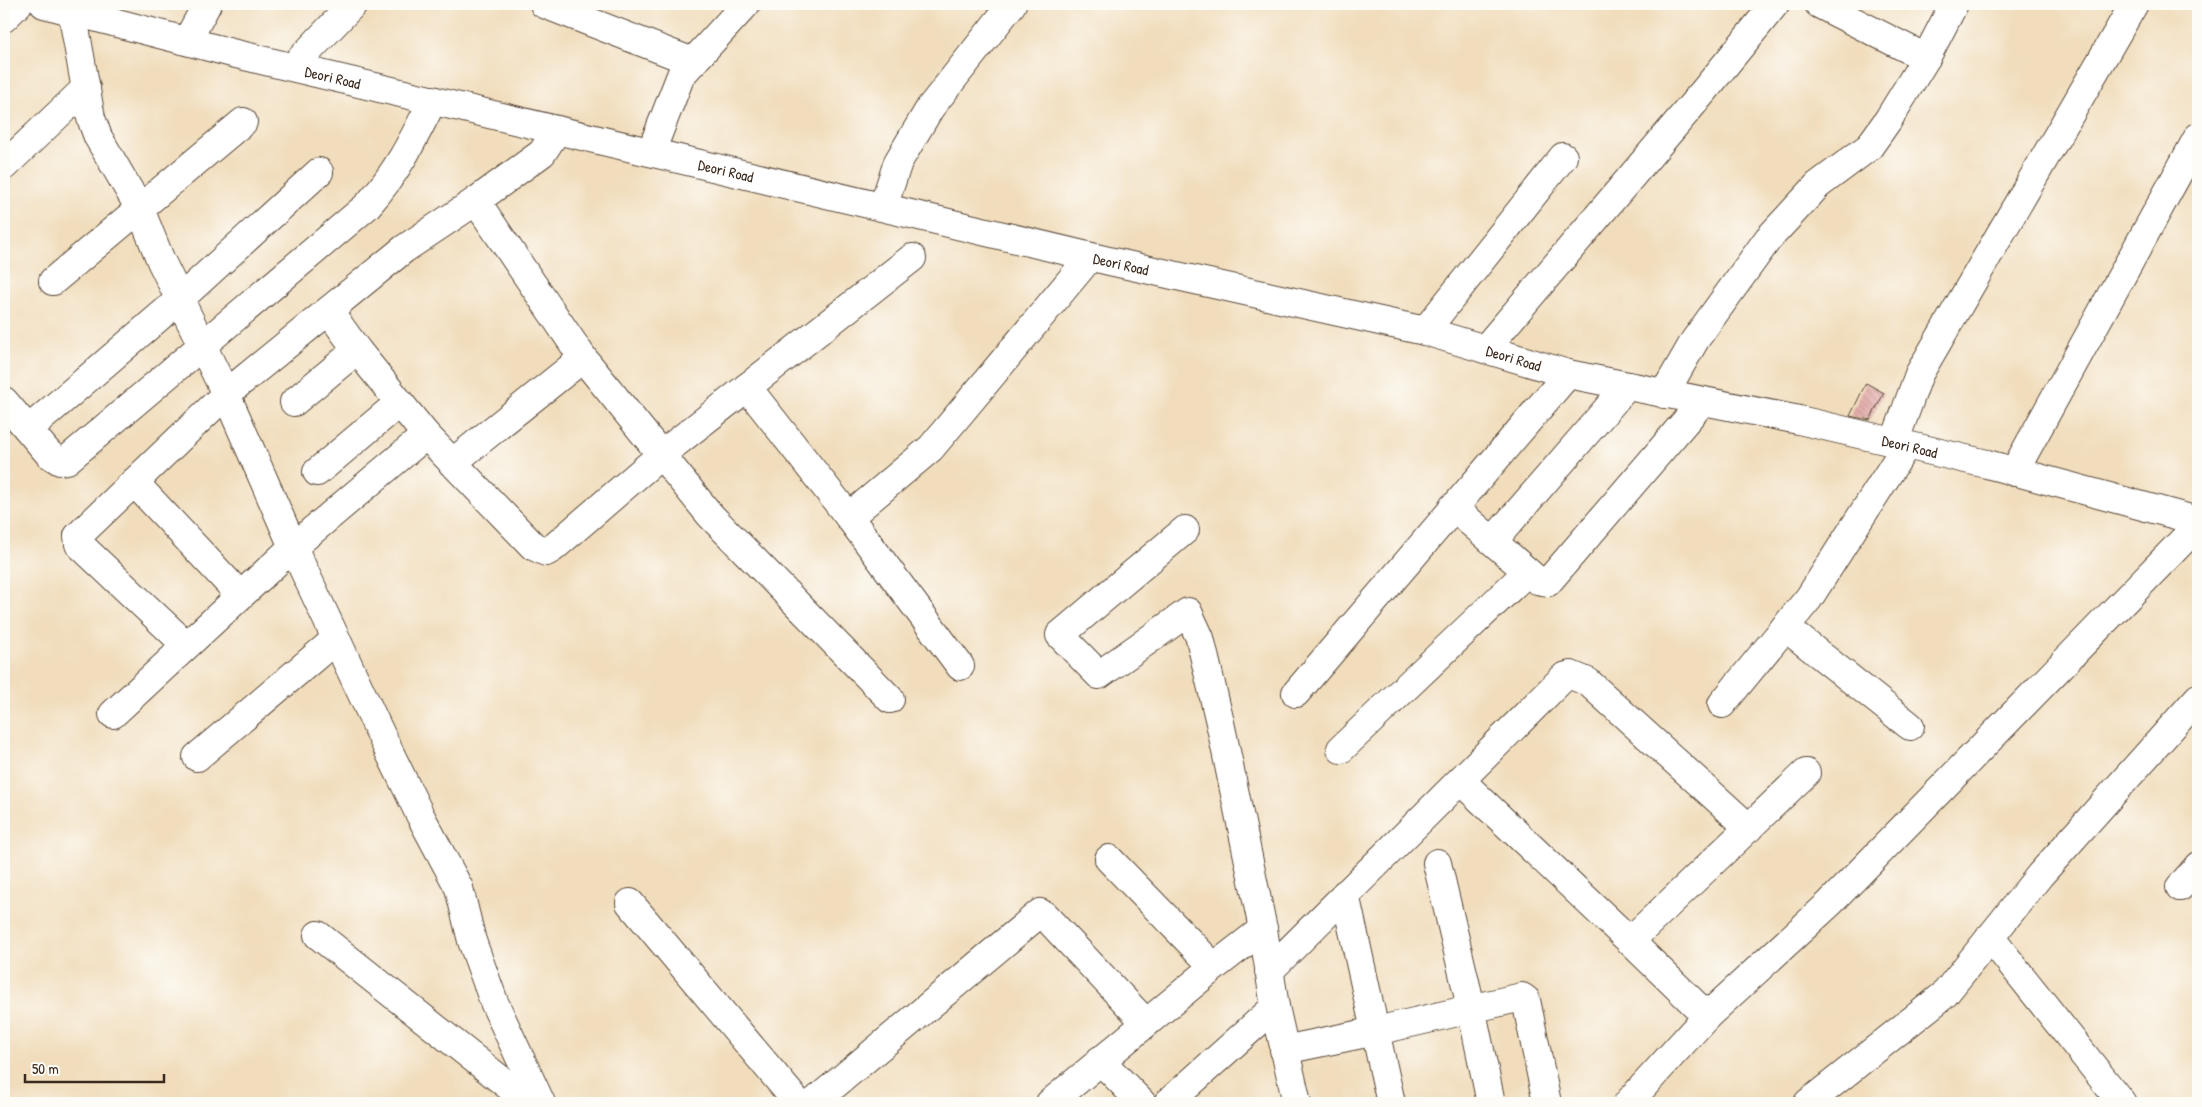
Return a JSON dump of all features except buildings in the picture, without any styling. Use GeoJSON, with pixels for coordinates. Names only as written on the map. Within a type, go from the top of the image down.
{"type":"FeatureCollection","features":[{"type":"Feature","properties":{"kind":"street"},"geometry":{"type":"LineString","coordinates":[[4,18],[18,4]]}},
{"type":"Feature","properties":{"kind":"street","name":"Deori Road"},"geometry":{"type":"LineString","coordinates":[[44,4],[293,67],[883,208],[1090,257],[1425,331],[1568,374],[1798,420],[1900,444],[2198,521]]}},
{"type":"Feature","properties":{"kind":"street"},"geometry":{"type":"LineString","coordinates":[[187,41],[207,4]]}},
{"type":"Feature","properties":{"kind":"street"},"geometry":{"type":"LineString","coordinates":[[293,67],[352,4]]}},
{"type":"Feature","properties":{"kind":"street"},"geometry":{"type":"LineString","coordinates":[[544,4],[599,12],[693,62]]}},
{"type":"Feature","properties":{"kind":"street"},"geometry":{"type":"LineString","coordinates":[[651,152],[682,75],[746,4]]}},
{"type":"Feature","properties":{"kind":"street"},"geometry":{"type":"LineString","coordinates":[[883,208],[898,162],[930,108],[1012,4]]}},
{"type":"Feature","properties":{"kind":"street"},"geometry":{"type":"LineString","coordinates":[[1485,349],[1704,91],[1775,4]]}},
{"type":"Feature","properties":{"kind":"street"},"geometry":{"type":"LineString","coordinates":[[1819,4],[1926,58]]}},
{"type":"Feature","properties":{"kind":"street"},"geometry":{"type":"LineString","coordinates":[[1664,394],[1695,340],[1768,239],[1818,185],[1868,147],[1888,120],[1926,58],[1954,4]]}},
{"type":"Feature","properties":{"kind":"street"},"geometry":{"type":"LineString","coordinates":[[1722,704],[1809,598],[1900,444],[1919,374],[2134,4]]}},
{"type":"Feature","properties":{"kind":"street"},"geometry":{"type":"LineString","coordinates":[[72,11],[91,118],[98,137],[140,209],[161,261],[226,394],[336,639],[420,815],[459,888],[472,941],[494,1002],[541,1103]]}},
{"type":"Feature","properties":{"kind":"street"},"geometry":{"type":"LineString","coordinates":[[4,166],[86,88]]}},
{"type":"Feature","properties":{"kind":"street"},"geometry":{"type":"LineString","coordinates":[[4,401],[54,458],[60,461],[68,460],[367,206],[387,184],[404,159],[433,100]]}},
{"type":"Feature","properties":{"kind":"street"},"geometry":{"type":"LineString","coordinates":[[53,281],[243,122]]}},
{"type":"Feature","properties":{"kind":"street"},"geometry":{"type":"LineString","coordinates":[[186,645],[89,554],[77,539],[82,530],[226,394],[404,249],[476,201],[542,153],[557,130]]}},
{"type":"Feature","properties":{"kind":"street"},"geometry":{"type":"LineString","coordinates":[[2014,472],[2198,137]]}},
{"type":"Feature","properties":{"kind":"street"},"geometry":{"type":"LineString","coordinates":[[1425,331],[1563,157]]}},
{"type":"Feature","properties":{"kind":"street"},"geometry":{"type":"LineString","coordinates":[[29,429],[180,299],[319,172]]}},
{"type":"Feature","properties":{"kind":"street"},"geometry":{"type":"LineString","coordinates":[[476,201],[583,358],[710,515],[890,699]]}},
{"type":"Feature","properties":{"kind":"street"},"geometry":{"type":"LineString","coordinates":[[849,517],[931,448],[1090,257]]}},
{"type":"Feature","properties":{"kind":"street"},"geometry":{"type":"LineString","coordinates":[[329,311],[399,404],[426,435],[533,546],[546,552],[662,454],[912,258]]}},
{"type":"Feature","properties":{"kind":"street"},"geometry":{"type":"LineString","coordinates":[[294,402],[357,350]]}},
{"type":"Feature","properties":{"kind":"street"},"geometry":{"type":"LineString","coordinates":[[452,463],[583,358]]}},
{"type":"Feature","properties":{"kind":"street"},"geometry":{"type":"LineString","coordinates":[[1296,694],[1568,374]]}},
{"type":"Feature","properties":{"kind":"street"},"geometry":{"type":"LineString","coordinates":[[1493,541],[1627,386]]}},
{"type":"Feature","properties":{"kind":"street"},"geometry":{"type":"LineString","coordinates":[[747,387],[849,517],[960,666]]}},
{"type":"Feature","properties":{"kind":"street"},"geometry":{"type":"LineString","coordinates":[[1453,507],[1536,580],[1543,582],[1551,581],[1703,401]]}},
{"type":"Feature","properties":{"kind":"street"},"geometry":{"type":"LineString","coordinates":[[317,472],[399,404]]}},
{"type":"Feature","properties":{"kind":"street"},"geometry":{"type":"LineString","coordinates":[[113,714],[293,546],[426,435]]}},
{"type":"Feature","properties":{"kind":"street"},"geometry":{"type":"LineString","coordinates":[[134,482],[240,595]]}},
{"type":"Feature","properties":{"kind":"street"},"geometry":{"type":"LineString","coordinates":[[1628,1103],[1707,1016],[1830,903],[2198,525]]}},
{"type":"Feature","properties":{"kind":"street"},"geometry":{"type":"LineString","coordinates":[[1185,530],[1060,635],[1099,675],[1188,612],[1200,638],[1221,727],[1262,929],[1275,1008],[1297,1103]]}},
{"type":"Feature","properties":{"kind":"street"},"geometry":{"type":"LineString","coordinates":[[1341,749],[1527,572]]}},
{"type":"Feature","properties":{"kind":"street"},"geometry":{"type":"LineString","coordinates":[[1785,627],[1910,726]]}},
{"type":"Feature","properties":{"kind":"street"},"geometry":{"type":"LineString","coordinates":[[197,757],[336,639]]}},
{"type":"Feature","properties":{"kind":"street"},"geometry":{"type":"LineString","coordinates":[[1269,971],[1564,677],[1571,675],[1588,682],[1749,828]]}},
{"type":"Feature","properties":{"kind":"street"},"geometry":{"type":"LineString","coordinates":[[1808,1103],[1944,995],[2040,875],[2198,698]]}},
{"type":"Feature","properties":{"kind":"street"},"geometry":{"type":"LineString","coordinates":[[1630,941],[1806,773]]}},
{"type":"Feature","properties":{"kind":"street"},"geometry":{"type":"LineString","coordinates":[[1461,781],[1707,1016]]}},
{"type":"Feature","properties":{"kind":"street"},"geometry":{"type":"LineString","coordinates":[[1109,859],[1214,967]]}},
{"type":"Feature","properties":{"kind":"street"},"geometry":{"type":"LineString","coordinates":[[1437,863],[1491,1103]]}},
{"type":"Feature","properties":{"kind":"street"},"geometry":{"type":"LineString","coordinates":[[2180,887],[2198,866]]}},
{"type":"Feature","properties":{"kind":"street"},"geometry":{"type":"LineString","coordinates":[[1345,894],[1391,1103]]}},
{"type":"Feature","properties":{"kind":"street"},"geometry":{"type":"LineString","coordinates":[[630,902],[798,1103]]}},
{"type":"Feature","properties":{"kind":"street"},"geometry":{"type":"LineString","coordinates":[[813,1103],[1040,913],[1146,1023]]}},
{"type":"Feature","properties":{"kind":"street"},"geometry":{"type":"LineString","coordinates":[[1050,1103],[1100,1060],[1262,929]]}},
{"type":"Feature","properties":{"kind":"street"},"geometry":{"type":"LineString","coordinates":[[318,935],[530,1103]]}},
{"type":"Feature","properties":{"kind":"street"},"geometry":{"type":"LineString","coordinates":[[1990,937],[2122,1103]]}},
{"type":"Feature","properties":{"kind":"street"},"geometry":{"type":"LineString","coordinates":[[1284,1050],[1524,998],[1547,1103]]}},
{"type":"Feature","properties":{"kind":"street"},"geometry":{"type":"LineString","coordinates":[[1168,1103],[1275,1008]]}},
{"type":"Feature","properties":{"kind":"street"},"geometry":{"type":"LineString","coordinates":[[1100,1060],[1142,1103]]}}]}
